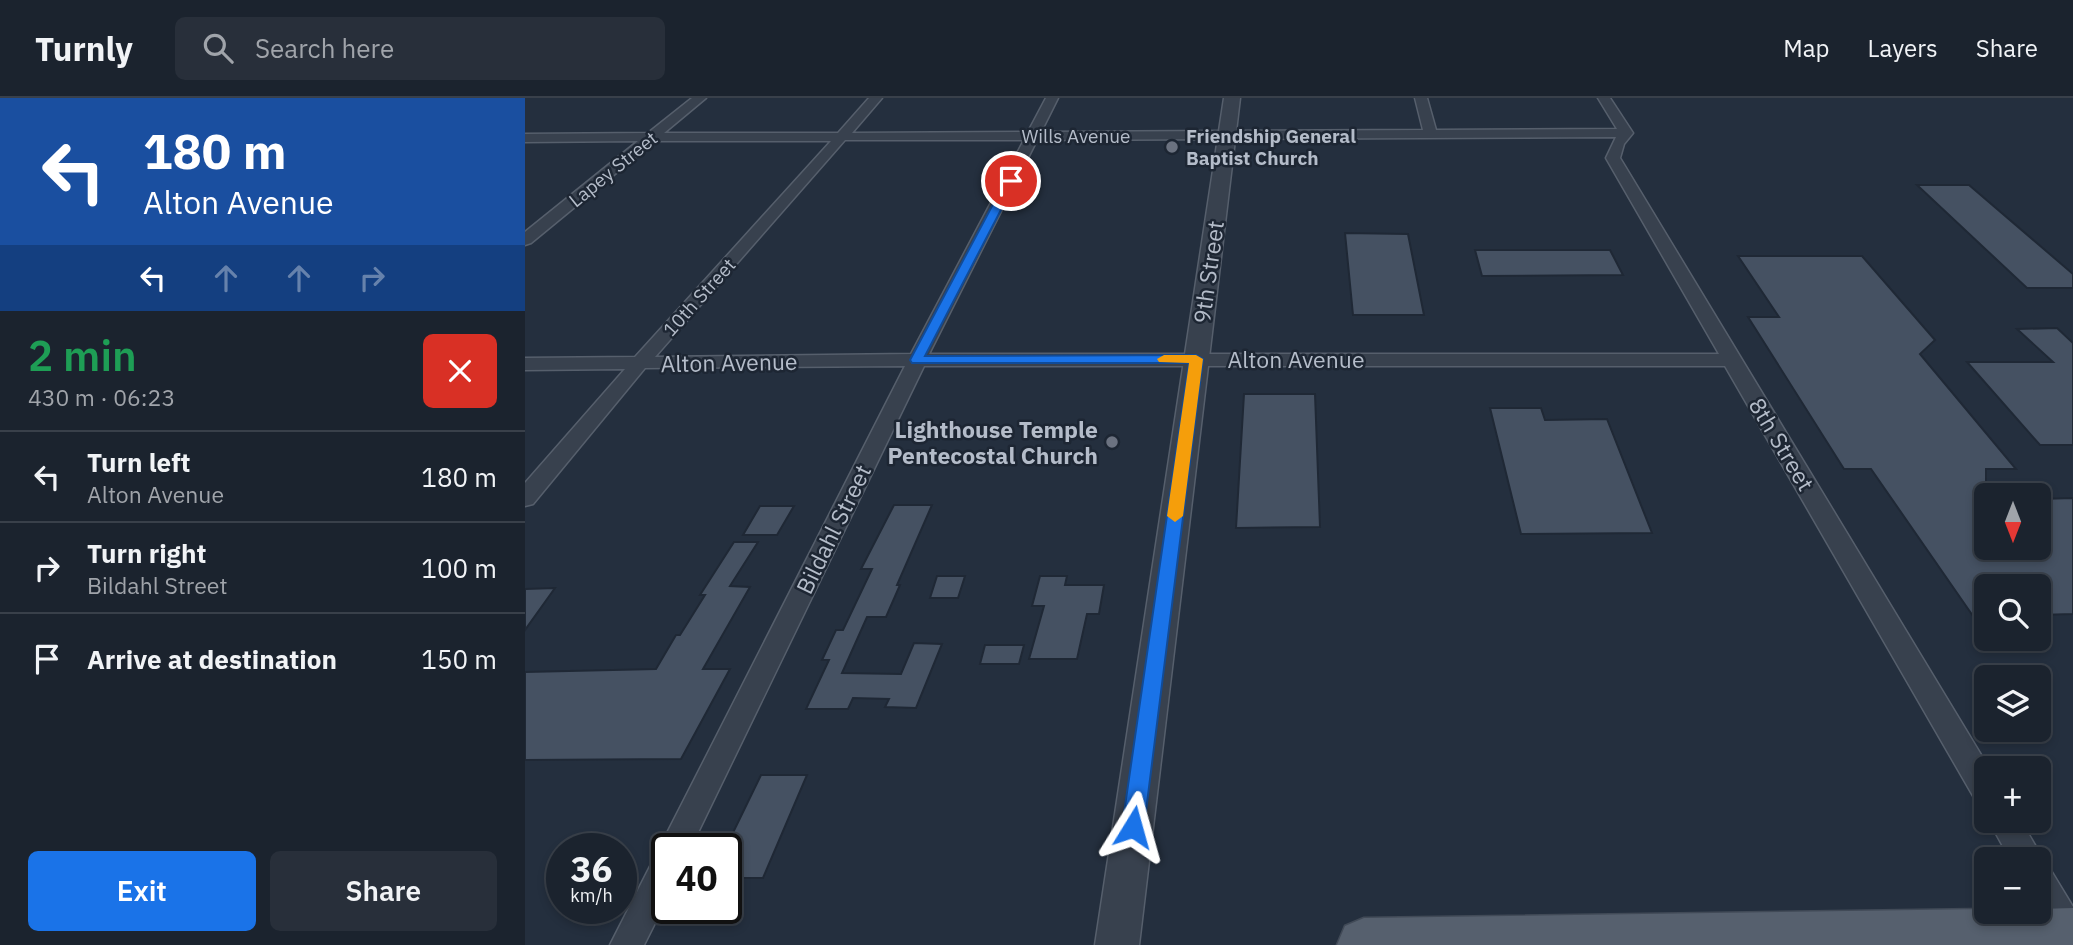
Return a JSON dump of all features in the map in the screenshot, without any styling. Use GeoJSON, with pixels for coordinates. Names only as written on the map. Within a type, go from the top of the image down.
{"type":"FeatureCollection","features":[{"type":"Feature","properties":{"kind":"main road"},"geometry":{"type":"LineString","coordinates":[[1364,945],[2072,935]]}},
{"type":"Feature","properties":{"kind":"street","name":"Lapey Street"},"geometry":{"type":"LineString","coordinates":[[525,240],[700,98]]}},
{"type":"Feature","properties":{"kind":"street","name":"10th Street"},"geometry":{"type":"LineString","coordinates":[[525,498],[640,363],[876,98]]}},
{"type":"Feature","properties":{"kind":"street","name":"Bildahl Street"},"geometry":{"type":"LineString","coordinates":[[682,833],[916,360],[1052,98]]}},
{"type":"Feature","properties":{"kind":"street","name":"9th Street"},"geometry":{"type":"LineString","coordinates":[[1117,945],[1232,98]]}},
{"type":"Feature","properties":{"kind":"street"},"geometry":{"type":"LineString","coordinates":[[1421,98],[1431,134]]}},
{"type":"Feature","properties":{"kind":"street"},"geometry":{"type":"LineString","coordinates":[[1604,98],[1626,133]]}},
{"type":"Feature","properties":{"kind":"street","name":"Wills Avenue"},"geometry":{"type":"LineString","coordinates":[[525,138],[1626,133]]}},
{"type":"Feature","properties":{"kind":"street","name":"8th Street"},"geometry":{"type":"LineString","coordinates":[[1626,133],[1618,143],[1613,158],[1974,771]]}},
{"type":"Feature","properties":{"kind":"street","name":"Alton Avenue"},"geometry":{"type":"LineString","coordinates":[[525,365],[916,360],[1731,360]]}},
{"type":"Feature","properties":{"kind":"street"},"geometry":{"type":"LineString","coordinates":[[627,945],[651,896]]}},
{"type":"Feature","properties":{"kind":"street"},"geometry":{"type":"LineString","coordinates":[[2051,900],[2072,935]]}},
{"type":"Feature","properties":{"kind":"building"},"geometry":{"type":"Polygon","coordinates":[[[1917,185],[1969,185],[2073,274],[2073,288],[2027,288],[1917,185]]]}},
{"type":"Feature","properties":{"kind":"building"},"geometry":{"type":"Polygon","coordinates":[[[1345,233],[1408,234],[1424,315],[1353,315],[1345,233]]]}},
{"type":"Feature","properties":{"kind":"building"},"geometry":{"type":"Polygon","coordinates":[[[1475,250],[1610,250],[1623,275],[1482,276],[1475,250]]]}},
{"type":"Feature","properties":{"kind":"building"},"geometry":{"type":"Polygon","coordinates":[[[1738,256],[1862,256],[1935,340],[1920,354],[2016,469],[1986,469],[1986,483],[1974,483],[1974,560],[2051,560],[2051,499],[2073,498],[2073,614],[2051,615],[2051,574],[1974,574],[1973,616],[1871,469],[1844,469],[1748,317],[1779,317],[1738,256]]]}},
{"type":"Feature","properties":{"kind":"building"},"geometry":{"type":"Polygon","coordinates":[[[2057,328],[2073,343],[2073,445],[2040,445],[1967,362],[2053,362],[2017,329],[2057,328]]]}},
{"type":"Feature","properties":{"kind":"building"},"geometry":{"type":"Polygon","coordinates":[[[1244,394],[1315,394],[1320,527],[1236,528],[1244,394]]]}},
{"type":"Feature","properties":{"kind":"building"},"geometry":{"type":"Polygon","coordinates":[[[1490,408],[1541,408],[1545,420],[1607,419],[1652,533],[1521,534],[1490,408]]]}},
{"type":"Feature","properties":{"kind":"building"},"geometry":{"type":"Polygon","coordinates":[[[894,505],[932,505],[886,617],[867,617],[842,673],[901,674],[914,643],[942,644],[916,708],[885,707],[889,699],[853,698],[848,709],[806,709],[829,660],[822,660],[836,630],[843,630],[872,569],[861,569],[894,505]]]}},
{"type":"Feature","properties":{"kind":"building"},"geometry":{"type":"Polygon","coordinates":[[[760,506],[794,506],[777,535],[743,535],[760,506]]]}},
{"type":"Feature","properties":{"kind":"building"},"geometry":{"type":"Polygon","coordinates":[[[734,542],[758,542],[730,586],[750,587],[703,669],[730,669],[681,759],[525,760],[525,672],[656,669],[705,595],[700,595],[734,542]]]}},
{"type":"Feature","properties":{"kind":"building"},"geometry":{"type":"Polygon","coordinates":[[[937,576],[965,576],[958,598],[930,598],[937,576]]]}},
{"type":"Feature","properties":{"kind":"building"},"geometry":{"type":"Polygon","coordinates":[[[1040,576],[1067,576],[1065,585],[1104,585],[1099,614],[1087,614],[1077,659],[1029,659],[1044,606],[1032,606],[1040,576]]]}},
{"type":"Feature","properties":{"kind":"building"},"geometry":{"type":"Polygon","coordinates":[[[555,588],[525,630],[525,589],[555,588]]]}},
{"type":"Feature","properties":{"kind":"building"},"geometry":{"type":"Polygon","coordinates":[[[985,645],[1024,645],[1019,664],[980,664],[985,645]]]}},
{"type":"Feature","properties":{"kind":"building"},"geometry":{"type":"Polygon","coordinates":[[[761,775],[807,775],[763,878],[742,878],[742,833],[733,833],[761,775]]]}},
{"type":"Feature","properties":{"kind":"slow traffic"},"geometry":{"type":"LineString","coordinates":[[1164,359],[1196,359],[1175,516]]}},
{"type":"Feature","properties":{"kind":"place","name":"Friendship General Baptist Church"},"geometry":{"type":"Point","coordinates":[1172,147]}},
{"type":"Feature","properties":{"kind":"place","name":"Lighthouse Temple Pentecostal Church"},"geometry":{"type":"Point","coordinates":[1112,442]}},
{"type":"Feature","properties":{"kind":"route"},"geometry":{"type":"LineString","coordinates":[[1011,181],[916,360],[1196,359],[1133,827]]}}]}
